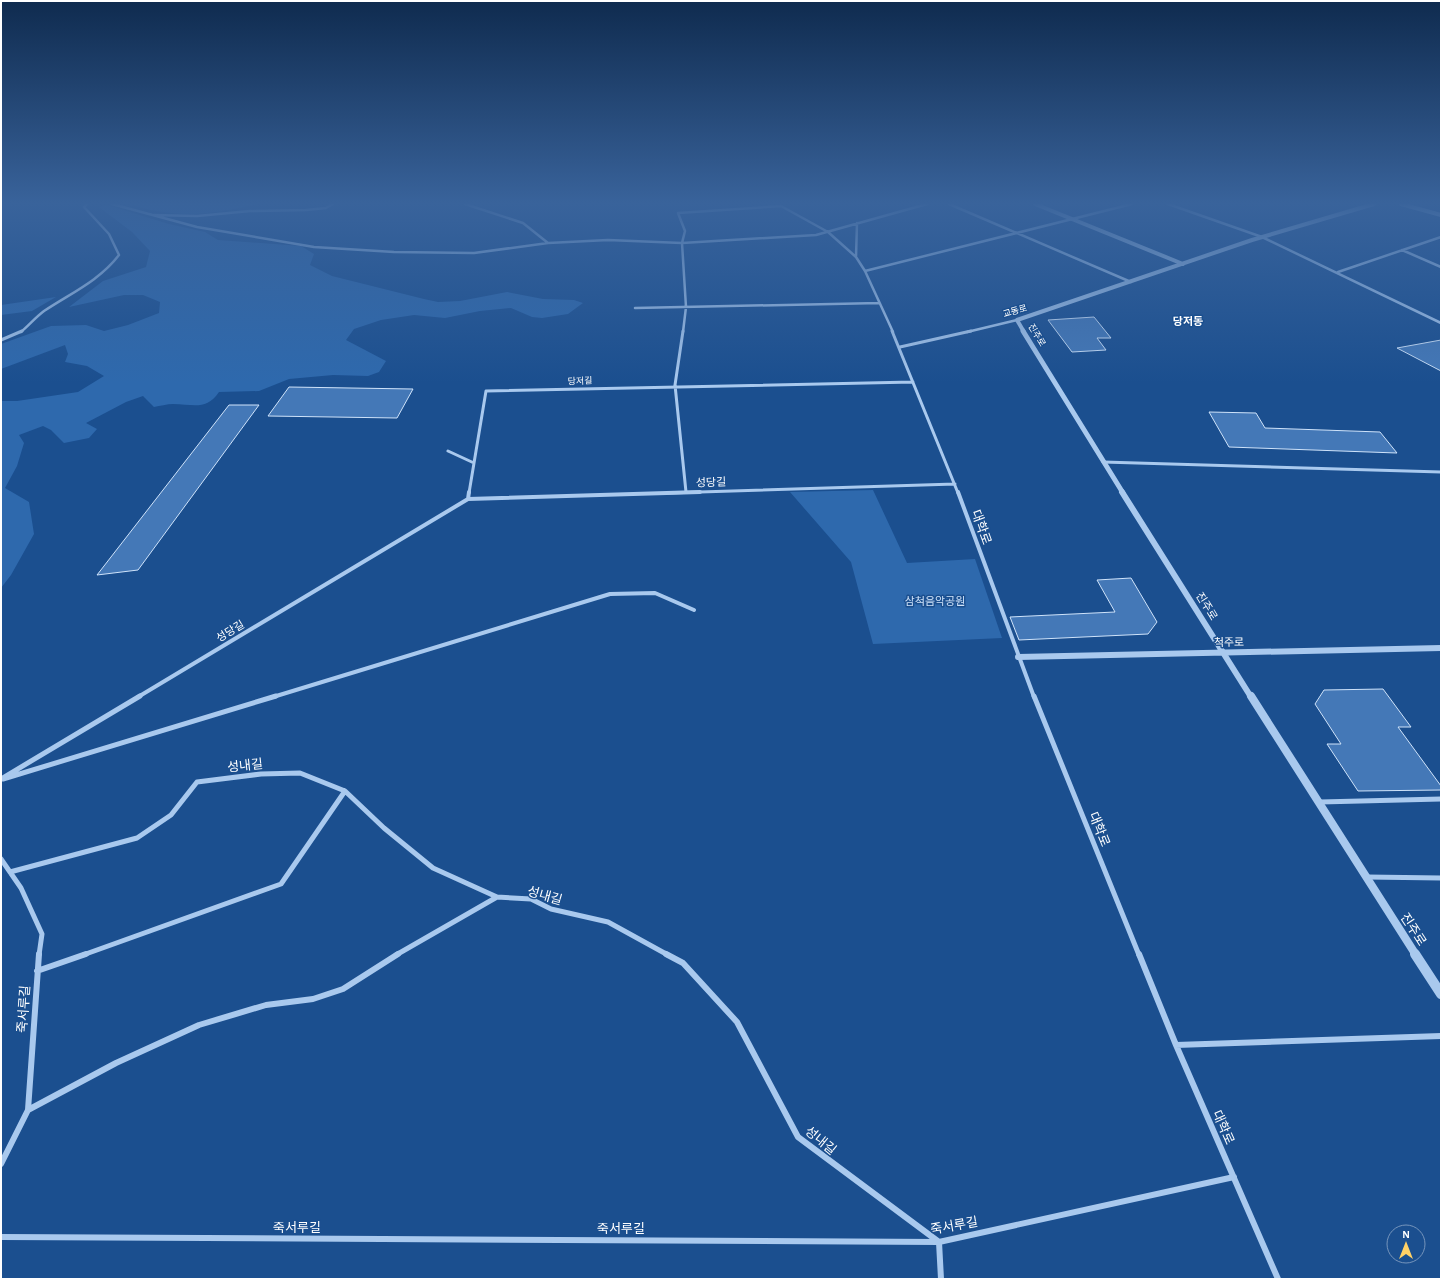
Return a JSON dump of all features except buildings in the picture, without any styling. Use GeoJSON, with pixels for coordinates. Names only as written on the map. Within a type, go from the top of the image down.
{"type":"FeatureCollection","features":[{"type":"Feature","properties":{"kind":"street"},"geometry":{"type":"LineString","coordinates":[[1,340],[19,334],[42,313],[92,282],[112,264]]}},
{"type":"Feature","properties":{"kind":"street"},"geometry":{"type":"LineString","coordinates":[[683,264],[686,307],[675,386],[686,492]]}},
{"type":"Feature","properties":{"kind":"street","name":"대학로"},"geometry":{"type":"LineString","coordinates":[[860,264],[900,347],[955,484],[1018,657],[1176,1045],[1278,1279]]}},
{"type":"Feature","properties":{"kind":"street"},"geometry":{"type":"LineString","coordinates":[[865,271],[895,264]]}},
{"type":"Feature","properties":{"kind":"street"},"geometry":{"type":"LineString","coordinates":[[1090,264],[1131,282]]}},
{"type":"Feature","properties":{"kind":"street","name":"교동로"},"geometry":{"type":"LineString","coordinates":[[900,347],[1017,320],[1183,264]]}},
{"type":"Feature","properties":{"kind":"street"},"geometry":{"type":"LineString","coordinates":[[1320,264],[1441,323]]}},
{"type":"Feature","properties":{"kind":"street"},"geometry":{"type":"LineString","coordinates":[[1338,272],[1362,264]]}},
{"type":"Feature","properties":{"kind":"street"},"geometry":{"type":"LineString","coordinates":[[635,308],[879,303]]}},
{"type":"Feature","properties":{"kind":"street","name":"진주로"},"geometry":{"type":"LineString","coordinates":[[1017,320],[1103,462],[1223,654],[1441,994]]}},
{"type":"Feature","properties":{"kind":"street"},"geometry":{"type":"LineString","coordinates":[[675,386],[913,382]]}},
{"type":"Feature","properties":{"kind":"street","name":"당저길"},"geometry":{"type":"LineString","coordinates":[[474,463],[486,391],[675,386]]}},
{"type":"Feature","properties":{"kind":"street"},"geometry":{"type":"LineString","coordinates":[[448,451],[474,463],[468,499]]}},
{"type":"Feature","properties":{"kind":"street"},"geometry":{"type":"LineString","coordinates":[[1103,462],[1441,472]]}},
{"type":"Feature","properties":{"kind":"street","name":"성당길"},"geometry":{"type":"LineString","coordinates":[[1,779],[468,499],[955,484]]}},
{"type":"Feature","properties":{"kind":"street"},"geometry":{"type":"LineString","coordinates":[[1,779],[610,594],[655,593],[694,610]]}},
{"type":"Feature","properties":{"kind":"street","name":"척주로"},"geometry":{"type":"LineString","coordinates":[[1018,657],[1223,654],[1441,648]]}},
{"type":"Feature","properties":{"kind":"street","name":"성내길"},"geometry":{"type":"LineString","coordinates":[[10,872],[137,838],[172,815],[197,782],[261,774],[300,773],[345,791],[384,828],[433,868],[497,897],[531,899],[551,909],[608,922],[683,963],[737,1022],[798,1137],[939,1242]]}},
{"type":"Feature","properties":{"kind":"street"},"geometry":{"type":"LineString","coordinates":[[37,971],[281,884],[345,791]]}},
{"type":"Feature","properties":{"kind":"street"},"geometry":{"type":"LineString","coordinates":[[1317,802],[1441,799]]}},
{"type":"Feature","properties":{"kind":"street","name":"죽서루길"},"geometry":{"type":"LineString","coordinates":[[1,859],[21,888],[42,934],[37,971],[28,1110],[1,1164]]}},
{"type":"Feature","properties":{"kind":"street"},"geometry":{"type":"LineString","coordinates":[[1367,877],[1441,878]]}},
{"type":"Feature","properties":{"kind":"street"},"geometry":{"type":"LineString","coordinates":[[28,1110],[116,1063],[199,1025],[266,1005],[313,999],[343,989],[376,966],[497,897]]}},
{"type":"Feature","properties":{"kind":"street"},"geometry":{"type":"LineString","coordinates":[[1176,1045],[1441,1036]]}},
{"type":"Feature","properties":{"kind":"street","name":"죽서루길"},"geometry":{"type":"LineString","coordinates":[[1,1237],[939,1242],[1234,1177]]}},
{"type":"Feature","properties":{"kind":"street"},"geometry":{"type":"LineString","coordinates":[[939,1242],[941,1279]]}},
{"type":"Feature","properties":{"kind":"green space"},"geometry":{"type":"Polygon","coordinates":[[[147,264],[310,264],[310,265],[332,276],[438,302],[460,301],[507,292],[543,299],[574,300],[583,303],[568,314],[542,318],[532,317],[511,308],[480,311],[445,318],[414,315],[381,320],[354,329],[346,340],[386,361],[379,372],[368,376],[333,375],[289,379],[259,391],[219,392],[209,402],[199,405],[171,404],[154,407],[143,396],[126,402],[86,423],[97,429],[89,438],[64,443],[51,430],[43,426],[19,435],[24,443],[17,466],[5,488],[29,502],[34,534],[11,575],[1,588],[1,401],[17,401],[78,392],[104,376],[87,366],[65,362],[68,354],[65,345],[1,369],[1,344],[51,326],[86,325],[104,331],[128,325],[159,313],[160,302],[143,295],[124,295],[69,307],[103,281],[146,267],[147,264]]]}},
{"type":"Feature","properties":{"kind":"green space"},"geometry":{"type":"Polygon","coordinates":[[[56,297],[32,311],[1,315],[1,305],[56,297]]]}},
{"type":"Feature","properties":{"kind":"green space","name":"삼척음악공원"},"geometry":{"type":"Polygon","coordinates":[[[873,490],[907,563],[975,559],[1002,638],[873,644],[851,562],[790,492],[873,490]]]}},
{"type":"Feature","properties":{"kind":"district","name":"당저동"},"geometry":{"type":"Point","coordinates":[1188,321]}}]}
